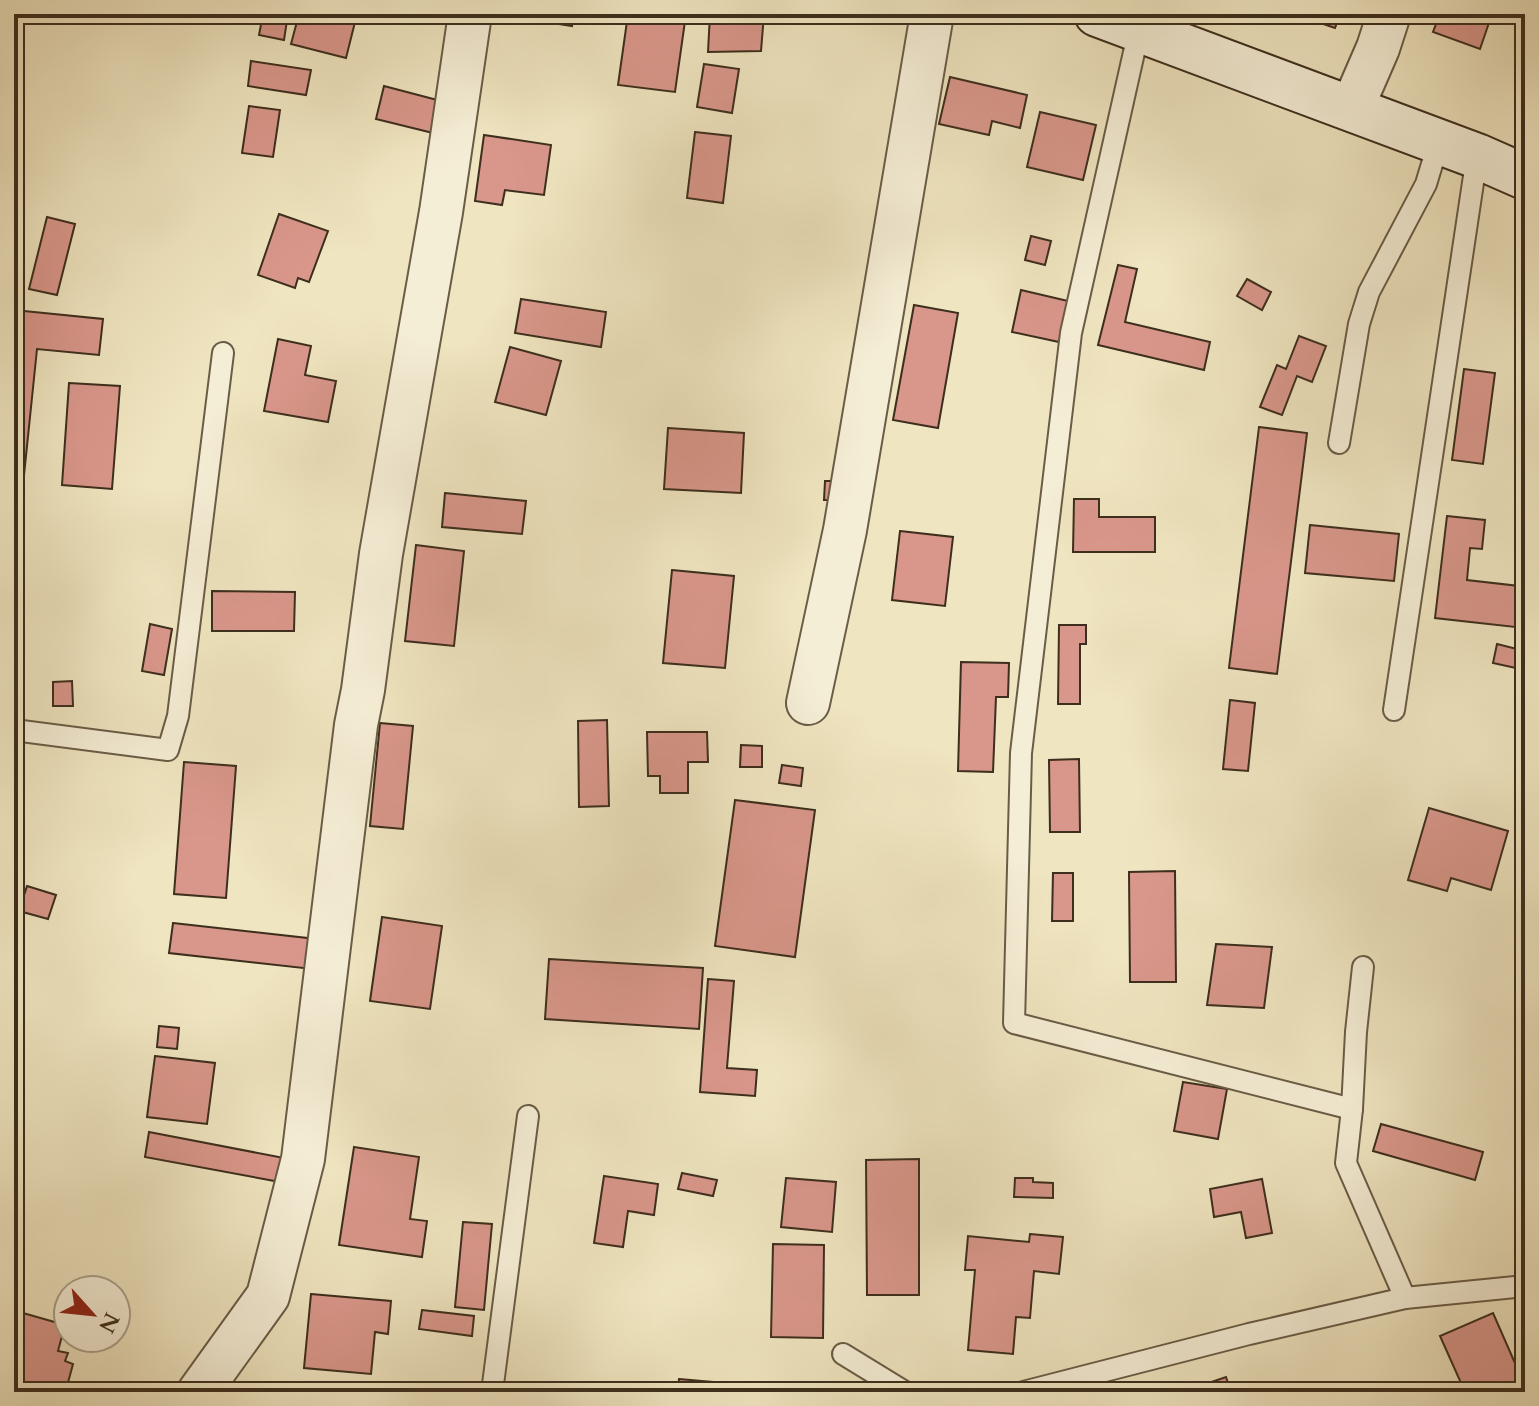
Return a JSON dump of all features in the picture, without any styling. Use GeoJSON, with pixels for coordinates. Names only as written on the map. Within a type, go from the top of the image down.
{"type":"FeatureCollection","features":[{"type":"Feature","properties":{"kind":"main road"},"geometry":{"type":"LineString","coordinates":[[1097,14],[1352,108],[1525,177]]}},
{"type":"Feature","properties":{"kind":"street"},"geometry":{"type":"LineString","coordinates":[[199,1392],[268,1296],[303,1159],[356,725],[381,554],[441,212],[470,14]]}},
{"type":"Feature","properties":{"kind":"street"},"geometry":{"type":"LineString","coordinates":[[808,703],[845,530],[932,14]]}},
{"type":"Feature","properties":{"kind":"street"},"geometry":{"type":"LineString","coordinates":[[1352,108],[1389,14]]}},
{"type":"Feature","properties":{"kind":"lane"},"geometry":{"type":"LineString","coordinates":[[1139,30],[1071,333],[1021,753],[1014,1023],[1352,1109]]}},
{"type":"Feature","properties":{"kind":"lane"},"geometry":{"type":"LineString","coordinates":[[1339,443],[1359,324],[1369,292],[1426,184],[1458,149]]}},
{"type":"Feature","properties":{"kind":"lane"},"geometry":{"type":"LineString","coordinates":[[1394,710],[1458,149]]}},
{"type":"Feature","properties":{"kind":"lane"},"geometry":{"type":"LineString","coordinates":[[14,730],[168,750],[178,716],[223,353]]}},
{"type":"Feature","properties":{"kind":"lane"},"geometry":{"type":"LineString","coordinates":[[1363,967],[1346,1163],[1405,1298]]}},
{"type":"Feature","properties":{"kind":"lane"},"geometry":{"type":"LineString","coordinates":[[492,1392],[528,1116]]}},
{"type":"Feature","properties":{"kind":"lane"},"geometry":{"type":"LineString","coordinates":[[1023,1392],[1405,1298],[1525,1286]]}},
{"type":"Feature","properties":{"kind":"lane"},"geometry":{"type":"LineString","coordinates":[[843,1354],[905,1392]]}},
{"type":"Feature","properties":{"kind":"building"},"geometry":{"type":"Polygon","coordinates":[[[263,14],[288,14],[284,40],[259,35],[263,14]]]}},
{"type":"Feature","properties":{"kind":"building"},"geometry":{"type":"Polygon","coordinates":[[[299,14],[357,14],[346,58],[291,44],[299,14]]]}},
{"type":"Feature","properties":{"kind":"building"},"geometry":{"type":"Polygon","coordinates":[[[514,14],[574,14],[572,26],[514,17],[514,14]]]}},
{"type":"Feature","properties":{"kind":"building"},"geometry":{"type":"Polygon","coordinates":[[[628,14],[686,14],[675,92],[618,85],[628,14]]]}},
{"type":"Feature","properties":{"kind":"building"},"geometry":{"type":"Polygon","coordinates":[[[710,14],[764,14],[761,51],[708,52],[710,14]]]}},
{"type":"Feature","properties":{"kind":"building"},"geometry":{"type":"Polygon","coordinates":[[[1294,14],[1340,14],[1335,28],[1294,14]]]}},
{"type":"Feature","properties":{"kind":"building"},"geometry":{"type":"Polygon","coordinates":[[[1440,14],[1455,20],[1457,14],[1492,14],[1480,49],[1433,32],[1440,14]]]}},
{"type":"Feature","properties":{"kind":"building"},"geometry":{"type":"Polygon","coordinates":[[[251,61],[311,70],[306,95],[248,86],[251,61]]]}},
{"type":"Feature","properties":{"kind":"building"},"geometry":{"type":"Polygon","coordinates":[[[704,64],[739,69],[732,113],[697,107],[704,64]]]}},
{"type":"Feature","properties":{"kind":"building"},"geometry":{"type":"Polygon","coordinates":[[[950,77],[1027,95],[1020,128],[992,121],[989,135],[939,124],[950,77]]]}},
{"type":"Feature","properties":{"kind":"building"},"geometry":{"type":"Polygon","coordinates":[[[384,86],[441,101],[433,133],[376,119],[384,86]]]}},
{"type":"Feature","properties":{"kind":"building"},"geometry":{"type":"Polygon","coordinates":[[[249,106],[280,110],[273,157],[242,153],[249,106]]]}},
{"type":"Feature","properties":{"kind":"building"},"geometry":{"type":"Polygon","coordinates":[[[1040,112],[1096,125],[1083,180],[1027,167],[1040,112]]]}},
{"type":"Feature","properties":{"kind":"building"},"geometry":{"type":"Polygon","coordinates":[[[695,132],[731,136],[723,203],[687,198],[695,132]]]}},
{"type":"Feature","properties":{"kind":"building"},"geometry":{"type":"Polygon","coordinates":[[[484,135],[551,145],[544,195],[505,190],[502,205],[475,201],[484,135]]]}},
{"type":"Feature","properties":{"kind":"building"},"geometry":{"type":"Polygon","coordinates":[[[279,214],[328,231],[309,282],[298,278],[295,288],[258,275],[279,214]]]}},
{"type":"Feature","properties":{"kind":"building"},"geometry":{"type":"Polygon","coordinates":[[[47,217],[75,224],[57,295],[29,289],[47,217]]]}},
{"type":"Feature","properties":{"kind":"building"},"geometry":{"type":"Polygon","coordinates":[[[1031,236],[1051,241],[1045,265],[1025,260],[1031,236]]]}},
{"type":"Feature","properties":{"kind":"building"},"geometry":{"type":"Polygon","coordinates":[[[1118,265],[1137,269],[1125,322],[1210,342],[1204,370],[1098,345],[1118,265]]]}},
{"type":"Feature","properties":{"kind":"building"},"geometry":{"type":"Polygon","coordinates":[[[1247,279],[1271,292],[1262,310],[1237,296],[1247,279]]]}},
{"type":"Feature","properties":{"kind":"building"},"geometry":{"type":"Polygon","coordinates":[[[1021,290],[1068,301],[1059,342],[1012,332],[1021,290]]]}},
{"type":"Feature","properties":{"kind":"building"},"geometry":{"type":"Polygon","coordinates":[[[521,299],[606,312],[601,347],[515,333],[521,299]]]}},
{"type":"Feature","properties":{"kind":"building"},"geometry":{"type":"Polygon","coordinates":[[[914,305],[958,313],[938,428],[893,420],[914,305]]]}},
{"type":"Feature","properties":{"kind":"building"},"geometry":{"type":"Polygon","coordinates":[[[14,310],[103,319],[99,355],[37,349],[23,485],[14,484],[14,310]]]}},
{"type":"Feature","properties":{"kind":"building"},"geometry":{"type":"Polygon","coordinates":[[[1299,336],[1326,346],[1312,382],[1297,376],[1282,415],[1260,407],[1277,365],[1286,369],[1299,336]]]}},
{"type":"Feature","properties":{"kind":"building"},"geometry":{"type":"Polygon","coordinates":[[[278,339],[311,346],[305,375],[336,381],[328,422],[264,411],[278,339]]]}},
{"type":"Feature","properties":{"kind":"building"},"geometry":{"type":"Polygon","coordinates":[[[510,347],[561,361],[546,415],[495,402],[510,347]]]}},
{"type":"Feature","properties":{"kind":"building"},"geometry":{"type":"Polygon","coordinates":[[[1464,369],[1495,373],[1483,464],[1452,460],[1464,369]]]}},
{"type":"Feature","properties":{"kind":"building"},"geometry":{"type":"Polygon","coordinates":[[[69,383],[120,386],[112,489],[62,485],[69,383]]]}},
{"type":"Feature","properties":{"kind":"building"},"geometry":{"type":"Polygon","coordinates":[[[1259,427],[1307,433],[1277,674],[1229,668],[1259,427]]]}},
{"type":"Feature","properties":{"kind":"building"},"geometry":{"type":"Polygon","coordinates":[[[668,428],[744,433],[741,493],[664,489],[668,428]]]}},
{"type":"Feature","properties":{"kind":"building"},"geometry":{"type":"Polygon","coordinates":[[[825,481],[831,481],[831,500],[824,500],[825,481]]]}},
{"type":"Feature","properties":{"kind":"building"},"geometry":{"type":"Polygon","coordinates":[[[445,493],[526,501],[522,534],[442,527],[445,493]]]}},
{"type":"Feature","properties":{"kind":"building"},"geometry":{"type":"Polygon","coordinates":[[[1074,499],[1099,499],[1099,517],[1155,517],[1155,552],[1073,552],[1074,499]]]}},
{"type":"Feature","properties":{"kind":"building"},"geometry":{"type":"Polygon","coordinates":[[[1447,516],[1485,520],[1482,549],[1470,548],[1467,580],[1519,586],[1515,627],[1435,618],[1447,516]]]}},
{"type":"Feature","properties":{"kind":"building"},"geometry":{"type":"Polygon","coordinates":[[[1310,525],[1399,534],[1394,581],[1305,573],[1310,525]]]}},
{"type":"Feature","properties":{"kind":"building"},"geometry":{"type":"Polygon","coordinates":[[[900,531],[953,537],[945,606],[892,600],[900,531]]]}},
{"type":"Feature","properties":{"kind":"building"},"geometry":{"type":"Polygon","coordinates":[[[416,545],[464,551],[454,646],[405,641],[416,545]]]}},
{"type":"Feature","properties":{"kind":"building"},"geometry":{"type":"Polygon","coordinates":[[[672,570],[734,576],[725,668],[663,663],[672,570]]]}},
{"type":"Feature","properties":{"kind":"building"},"geometry":{"type":"Polygon","coordinates":[[[212,591],[295,592],[294,631],[212,631],[212,591]]]}},
{"type":"Feature","properties":{"kind":"building"},"geometry":{"type":"Polygon","coordinates":[[[150,624],[172,629],[164,675],[142,671],[150,624]]]}},
{"type":"Feature","properties":{"kind":"building"},"geometry":{"type":"Polygon","coordinates":[[[1059,625],[1086,625],[1086,644],[1080,644],[1080,704],[1058,704],[1059,625]]]}},
{"type":"Feature","properties":{"kind":"building"},"geometry":{"type":"Polygon","coordinates":[[[1497,644],[1525,651],[1525,670],[1493,663],[1497,644]]]}},
{"type":"Feature","properties":{"kind":"building"},"geometry":{"type":"Polygon","coordinates":[[[961,662],[1009,663],[1008,697],[996,697],[993,772],[958,771],[961,662]]]}},
{"type":"Feature","properties":{"kind":"building"},"geometry":{"type":"Polygon","coordinates":[[[72,681],[73,706],[53,706],[53,682],[72,681]]]}},
{"type":"Feature","properties":{"kind":"building"},"geometry":{"type":"Polygon","coordinates":[[[1230,700],[1255,703],[1248,771],[1223,769],[1230,700]]]}},
{"type":"Feature","properties":{"kind":"building"},"geometry":{"type":"Polygon","coordinates":[[[607,720],[609,806],[579,807],[578,721],[607,720]]]}},
{"type":"Feature","properties":{"kind":"building"},"geometry":{"type":"Polygon","coordinates":[[[380,723],[413,726],[403,829],[370,826],[380,723]]]}},
{"type":"Feature","properties":{"kind":"building"},"geometry":{"type":"Polygon","coordinates":[[[647,732],[707,732],[708,762],[688,762],[688,793],[660,793],[660,776],[648,776],[647,732]]]}},
{"type":"Feature","properties":{"kind":"building"},"geometry":{"type":"Polygon","coordinates":[[[741,745],[762,746],[762,767],[740,767],[741,745]]]}},
{"type":"Feature","properties":{"kind":"building"},"geometry":{"type":"Polygon","coordinates":[[[1079,759],[1080,832],[1050,832],[1049,760],[1079,759]]]}},
{"type":"Feature","properties":{"kind":"building"},"geometry":{"type":"Polygon","coordinates":[[[184,762],[236,766],[226,898],[174,894],[184,762]]]}},
{"type":"Feature","properties":{"kind":"building"},"geometry":{"type":"Polygon","coordinates":[[[782,765],[803,768],[801,786],[779,783],[782,765]]]}},
{"type":"Feature","properties":{"kind":"building"},"geometry":{"type":"Polygon","coordinates":[[[735,800],[815,810],[795,957],[715,946],[735,800]]]}},
{"type":"Feature","properties":{"kind":"building"},"geometry":{"type":"Polygon","coordinates":[[[1429,808],[1508,831],[1491,890],[1451,878],[1447,891],[1408,880],[1429,808]]]}},
{"type":"Feature","properties":{"kind":"building"},"geometry":{"type":"Polygon","coordinates":[[[1175,871],[1176,982],[1130,982],[1129,872],[1175,871]]]}},
{"type":"Feature","properties":{"kind":"building"},"geometry":{"type":"Polygon","coordinates":[[[1053,873],[1073,873],[1073,921],[1052,921],[1053,873]]]}},
{"type":"Feature","properties":{"kind":"building"},"geometry":{"type":"Polygon","coordinates":[[[27,886],[56,895],[48,919],[19,911],[27,886]]]}},
{"type":"Feature","properties":{"kind":"building"},"geometry":{"type":"Polygon","coordinates":[[[382,917],[442,926],[430,1009],[370,1001],[382,917]]]}},
{"type":"Feature","properties":{"kind":"building"},"geometry":{"type":"Polygon","coordinates":[[[173,923],[316,939],[312,969],[169,953],[173,923]]]}},
{"type":"Feature","properties":{"kind":"building"},"geometry":{"type":"Polygon","coordinates":[[[1216,944],[1272,947],[1264,1008],[1207,1005],[1216,944]]]}},
{"type":"Feature","properties":{"kind":"building"},"geometry":{"type":"Polygon","coordinates":[[[549,959],[703,968],[699,1029],[545,1019],[549,959]]]}},
{"type":"Feature","properties":{"kind":"building"},"geometry":{"type":"Polygon","coordinates":[[[708,979],[734,981],[727,1068],[757,1070],[755,1096],[700,1092],[708,979]]]}},
{"type":"Feature","properties":{"kind":"building"},"geometry":{"type":"Polygon","coordinates":[[[159,1026],[179,1028],[177,1049],[157,1047],[159,1026]]]}},
{"type":"Feature","properties":{"kind":"building"},"geometry":{"type":"Polygon","coordinates":[[[155,1056],[215,1063],[207,1124],[147,1117],[155,1056]]]}},
{"type":"Feature","properties":{"kind":"building"},"geometry":{"type":"Polygon","coordinates":[[[1183,1082],[1227,1089],[1218,1139],[1174,1131],[1183,1082]]]}},
{"type":"Feature","properties":{"kind":"building"},"geometry":{"type":"Polygon","coordinates":[[[1381,1124],[1483,1152],[1475,1180],[1373,1151],[1381,1124]]]}},
{"type":"Feature","properties":{"kind":"building"},"geometry":{"type":"Polygon","coordinates":[[[149,1132],[284,1158],[280,1182],[145,1157],[149,1132]]]}},
{"type":"Feature","properties":{"kind":"building"},"geometry":{"type":"Polygon","coordinates":[[[354,1147],[419,1157],[410,1219],[427,1221],[422,1257],[339,1245],[354,1147]]]}},
{"type":"Feature","properties":{"kind":"building"},"geometry":{"type":"Polygon","coordinates":[[[919,1159],[919,1295],[867,1295],[866,1160],[919,1159]]]}},
{"type":"Feature","properties":{"kind":"building"},"geometry":{"type":"Polygon","coordinates":[[[682,1173],[717,1180],[713,1196],[678,1189],[682,1173]]]}},
{"type":"Feature","properties":{"kind":"building"},"geometry":{"type":"Polygon","coordinates":[[[604,1176],[658,1184],[654,1215],[628,1211],[623,1247],[594,1243],[604,1176]]]}},
{"type":"Feature","properties":{"kind":"building"},"geometry":{"type":"Polygon","coordinates":[[[786,1178],[836,1182],[832,1232],[781,1227],[786,1178]]]}},
{"type":"Feature","properties":{"kind":"building"},"geometry":{"type":"Polygon","coordinates":[[[1015,1178],[1053,1183],[1053,1198],[1014,1197],[1015,1178]]]}},
{"type":"Feature","properties":{"kind":"building"},"geometry":{"type":"Polygon","coordinates":[[[1262,1179],[1272,1233],[1246,1238],[1241,1212],[1214,1217],[1210,1189],[1262,1179]]]}},
{"type":"Feature","properties":{"kind":"building"},"geometry":{"type":"Polygon","coordinates":[[[463,1222],[492,1224],[484,1310],[455,1307],[463,1222]]]}},
{"type":"Feature","properties":{"kind":"building"},"geometry":{"type":"Polygon","coordinates":[[[1030,1234],[1063,1237],[1059,1274],[1034,1271],[1030,1318],[1016,1317],[1013,1354],[968,1350],[975,1270],[965,1270],[968,1236],[1029,1242],[1030,1234]]]}},
{"type":"Feature","properties":{"kind":"building"},"geometry":{"type":"Polygon","coordinates":[[[773,1244],[824,1245],[823,1338],[771,1337],[773,1244]]]}},
{"type":"Feature","properties":{"kind":"building"},"geometry":{"type":"Polygon","coordinates":[[[311,1294],[391,1301],[388,1334],[375,1332],[371,1374],[304,1368],[311,1294]]]}},
{"type":"Feature","properties":{"kind":"building"},"geometry":{"type":"Polygon","coordinates":[[[422,1310],[474,1316],[472,1336],[419,1329],[422,1310]]]}},
{"type":"Feature","properties":{"kind":"building"},"geometry":{"type":"Polygon","coordinates":[[[23,1313],[52,1321],[52,1354],[68,1354],[65,1361],[73,1364],[66,1390],[56,1387],[55,1392],[30,1392],[14,1388],[14,1343],[23,1313]]]}},
{"type":"Feature","properties":{"kind":"building"},"geometry":{"type":"Polygon","coordinates":[[[1493,1313],[1525,1392],[1465,1392],[1440,1336],[1493,1313]]]}},
{"type":"Feature","properties":{"kind":"building"},"geometry":{"type":"Polygon","coordinates":[[[1226,1377],[1231,1392],[1182,1392],[1226,1377]]]}},
{"type":"Feature","properties":{"kind":"building"},"geometry":{"type":"Polygon","coordinates":[[[679,1379],[724,1383],[724,1392],[678,1392],[679,1379]]]}}]}
